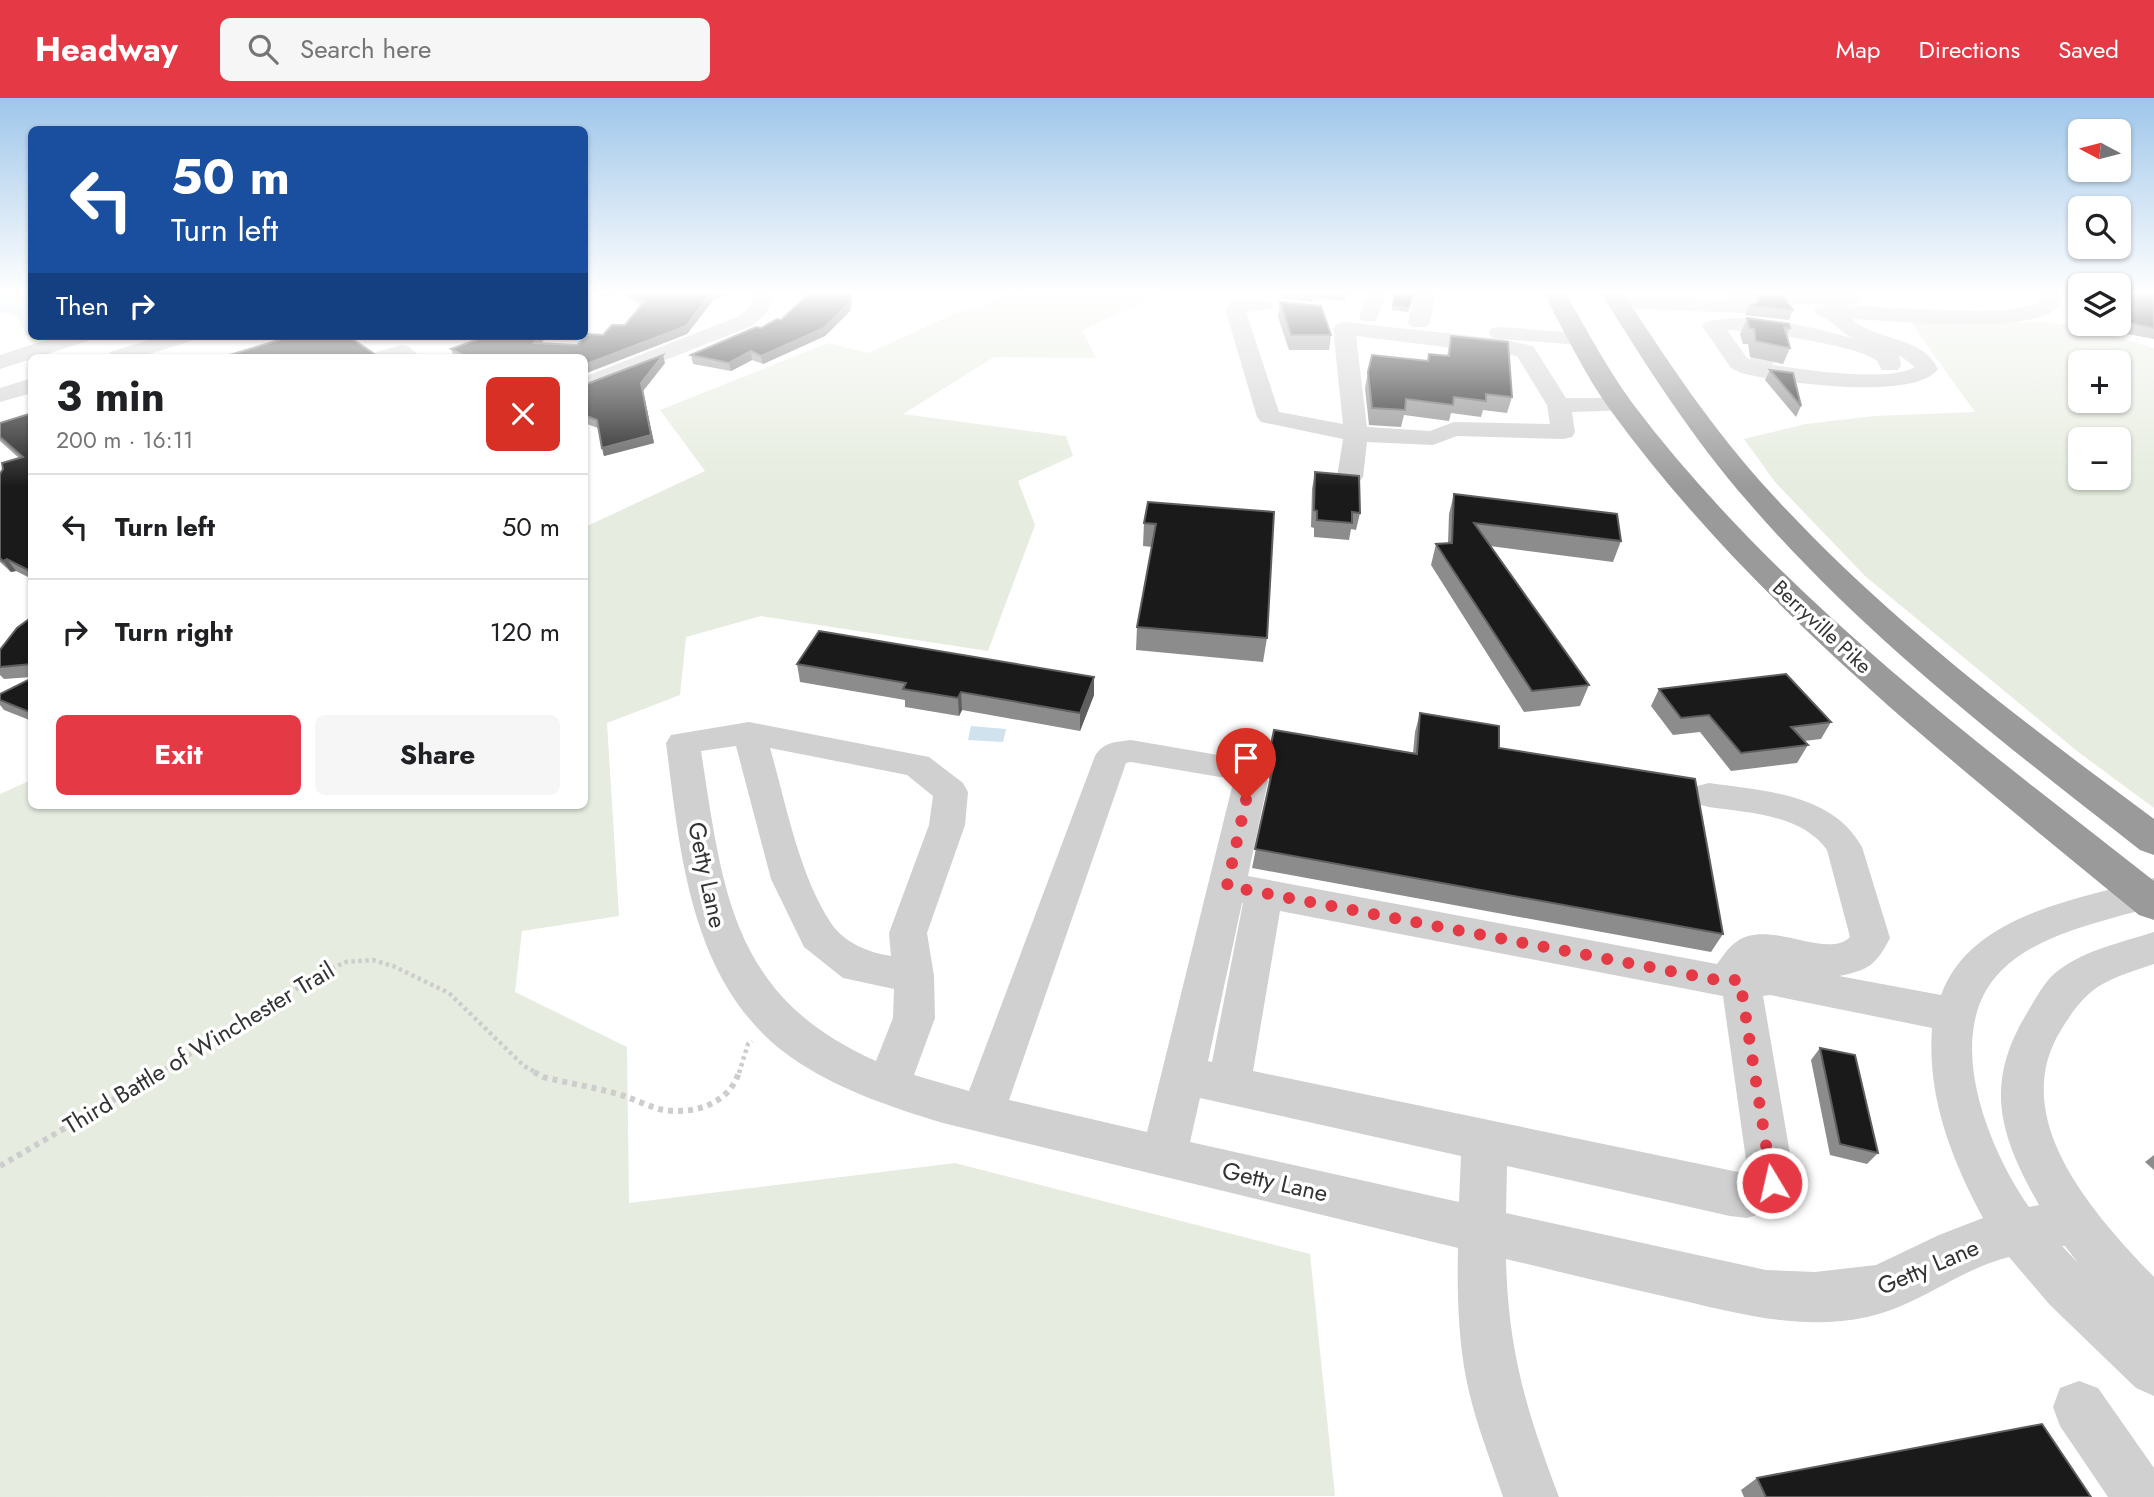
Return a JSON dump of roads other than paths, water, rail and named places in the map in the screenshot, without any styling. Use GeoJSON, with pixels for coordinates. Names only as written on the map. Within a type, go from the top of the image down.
{"type":"FeatureCollection","features":[{"type":"Feature","properties":{"kind":"highway","name":"Berryville Pike"},"geometry":{"type":"LineString","coordinates":[[1590,356],[1619,405],[1728,534],[1824,631],[1919,715],[2150,897]]}},
{"type":"Feature","properties":{"kind":"highway"},"geometry":{"type":"LineString","coordinates":[[1656,356],[1718,448],[1759,497],[1840,582],[1970,696],[2154,840]]}},
{"type":"Feature","properties":{"kind":"street"},"geometry":{"type":"LineString","coordinates":[[588,383],[658,356]]}},
{"type":"Feature","properties":{"kind":"street"},"geometry":{"type":"LineString","coordinates":[[1250,356],[1269,417],[1356,434],[1433,438],[1454,429],[1563,432],[1559,405],[1528,356]]}},
{"type":"Feature","properties":{"kind":"street"},"geometry":{"type":"LineString","coordinates":[[1350,477],[1356,434],[1351,356]]}},
{"type":"Feature","properties":{"kind":"street"},"geometry":{"type":"LineString","coordinates":[[1740,356],[1743,365],[1756,369],[1918,376],[1927,369],[1917,356]]}},
{"type":"Feature","properties":{"kind":"street"},"geometry":{"type":"LineString","coordinates":[[1788,356],[1810,368],[1823,356]]}},
{"type":"Feature","properties":{"kind":"street"},"geometry":{"type":"LineString","coordinates":[[1822,356],[1849,359],[1857,363],[1866,374]]}},
{"type":"Feature","properties":{"kind":"street"},"geometry":{"type":"LineString","coordinates":[[1833,356],[1866,374]]}},
{"type":"Feature","properties":{"kind":"street"},"geometry":{"type":"LineString","coordinates":[[1866,374],[1891,360],[1886,356]]}},
{"type":"Feature","properties":{"kind":"street"},"geometry":{"type":"LineString","coordinates":[[0,362],[28,357]]}},
{"type":"Feature","properties":{"kind":"street"},"geometry":{"type":"LineString","coordinates":[[0,395],[28,386]]}},
{"type":"Feature","properties":{"kind":"street"},"geometry":{"type":"LineString","coordinates":[[1559,405],[1619,405]]}},
{"type":"Feature","properties":{"kind":"street"},"geometry":{"type":"LineString","coordinates":[[888,1084],[914,1018],[914,976],[908,933],[947,825],[951,792],[917,765],[749,733],[790,879],[818,936],[858,967],[914,976]]}},
{"type":"Feature","properties":{"kind":"street","name":"Getty Lane"},"geometry":{"type":"LineString","coordinates":[[749,733],[683,743],[713,920],[729,957],[753,993],[788,1030],[826,1056],[909,1094],[1164,1157],[1766,1295],[1799,1297],[1865,1293],[1900,1283],[1958,1251],[2018,1232],[2076,1221]]}},
{"type":"Feature","properties":{"kind":"street"},"geometry":{"type":"LineString","coordinates":[[982,1114],[1112,756],[1117,752],[1131,751],[1226,766],[1248,776],[1251,781],[1246,890],[1229,1084]]}},
{"type":"Feature","properties":{"kind":"street"},"geometry":{"type":"LineString","coordinates":[[1183,1075],[1730,1194],[1747,1196],[1768,1191],[1772,1183],[1738,964],[1753,951],[1761,948],[1837,961],[1851,960],[1867,948],[1870,938],[1844,847],[1829,827],[1784,808],[1709,795]]}},
{"type":"Feature","properties":{"kind":"street"},"geometry":{"type":"LineString","coordinates":[[1246,890],[1717,980],[1770,979],[1954,1015]]}},
{"type":"Feature","properties":{"kind":"street"},"geometry":{"type":"LineString","coordinates":[[1164,1157],[1183,1075],[1246,890]]}},
{"type":"Feature","properties":{"kind":"street"},"geometry":{"type":"LineString","coordinates":[[2150,897],[2080,912],[2021,934],[1986,959],[1962,987],[1954,1015],[1950,1055],[1959,1104],[1974,1152],[1985,1177],[2018,1232],[2056,1277],[2154,1370]]}},
{"type":"Feature","properties":{"kind":"street"},"geometry":{"type":"LineString","coordinates":[[2154,948],[2104,966],[2067,985],[2040,1028],[2024,1067],[2024,1103],[2034,1153],[2090,1242],[2154,1313]]}},
{"type":"Feature","properties":{"kind":"street"},"geometry":{"type":"LineString","coordinates":[[1484,1139],[1483,1311],[1489,1359],[1498,1398],[1531,1497]]}},
{"type":"Feature","properties":{"kind":"street"},"geometry":{"type":"LineString","coordinates":[[2078,1407],[2141,1497]]}},
{"type":"Feature","properties":{"kind":"water"},"geometry":{"type":"Polygon","coordinates":[[[971,726],[1006,729],[1003,742],[968,740],[971,726]]]}},
{"type":"Feature","properties":{"kind":"tunnel"},"geometry":{"type":"LineString","coordinates":[[1750,361],[1775,364]]}}]}
